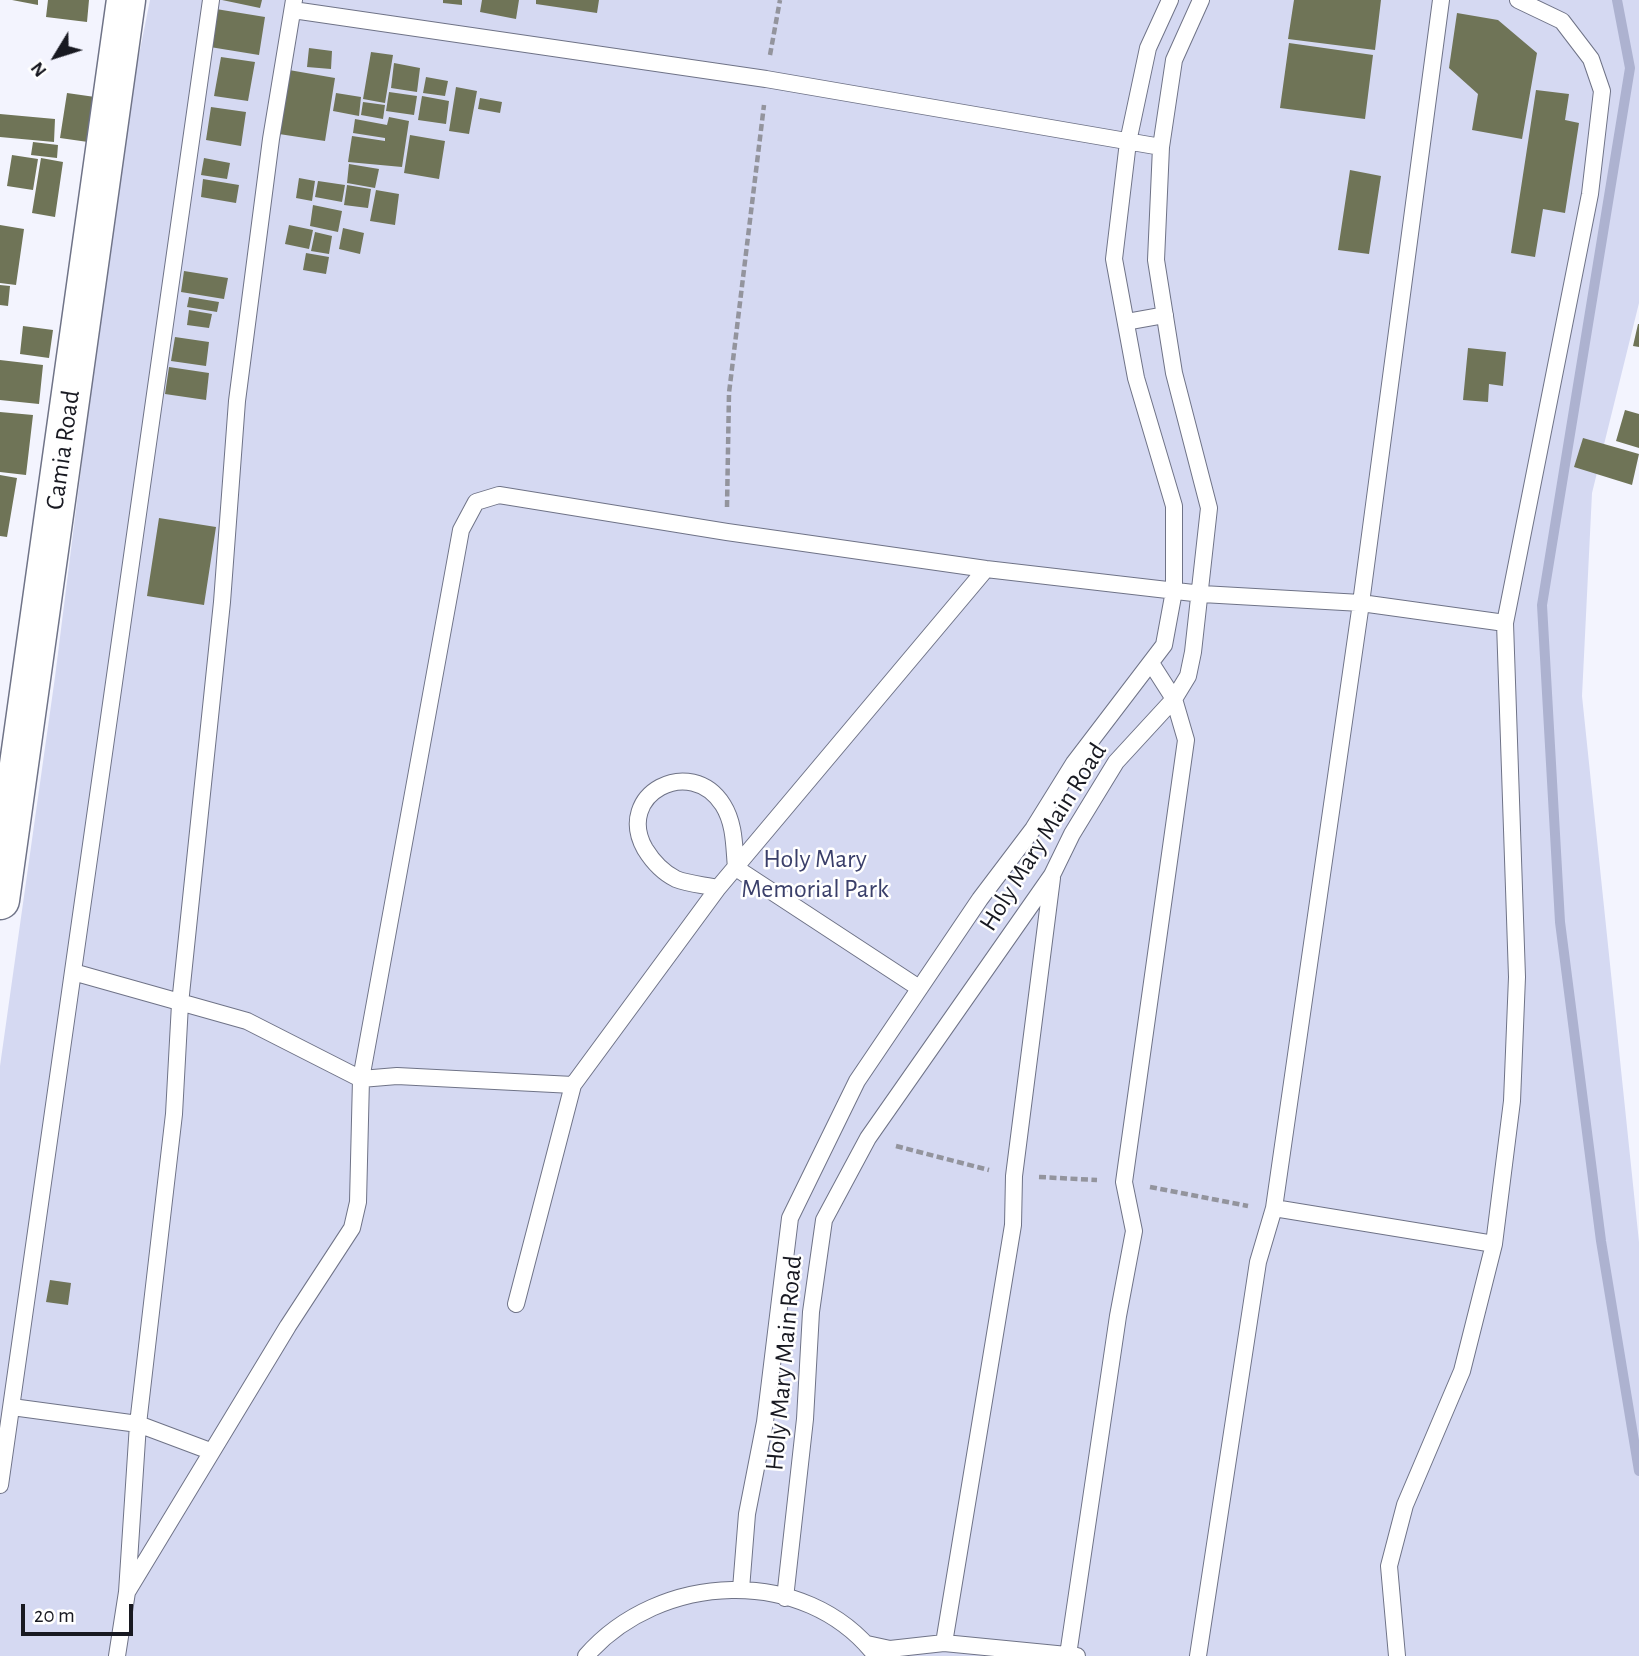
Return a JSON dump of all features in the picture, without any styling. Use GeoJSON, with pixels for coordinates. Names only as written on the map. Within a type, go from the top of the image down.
{"type":"FeatureCollection","features":[{"type":"Feature","properties":{"kind":"street","name":"Camia Road"},"geometry":{"type":"LineString","coordinates":[[0,900],[126,0]]}},
{"type":"Feature","properties":{"kind":"lane"},"geometry":{"type":"LineString","coordinates":[[0,1485],[211,0]]}},
{"type":"Feature","properties":{"kind":"lane","name":"Holy Mary Main Road"},"geometry":{"type":"LineString","coordinates":[[741,1589],[747,1514],[765,1422],[790,1218],[857,1081],[980,899],[1033,829],[1074,763],[1164,645],[1174,591],[1174,506],[1136,378],[1114,259],[1128,142],[1148,48],[1170,0]]}},
{"type":"Feature","properties":{"kind":"lane","name":"Holy Mary Main Road"},"geometry":{"type":"LineString","coordinates":[[785,1598],[805,1419],[811,1312],[824,1220],[868,1139],[1052,875],[1072,834],[1116,762],[1174,699],[1188,676],[1202,594],[1209,508],[1174,373],[1156,260],[1161,146],[1174,60],[1201,0]]}},
{"type":"Feature","properties":{"kind":"lane"},"geometry":{"type":"LineString","coordinates":[[1198,1656],[1258,1262],[1275,1208],[1361,603],[1441,0]]}},
{"type":"Feature","properties":{"kind":"lane"},"geometry":{"type":"LineString","coordinates":[[1397,1656],[1389,1566],[1405,1505],[1462,1371],[1494,1244],[1512,1101],[1517,976],[1513,787],[1505,623],[1590,194],[1602,91],[1591,59],[1562,21],[1518,0]]}},
{"type":"Feature","properties":{"kind":"lane"},"geometry":{"type":"LineString","coordinates":[[117,1656],[127,1591],[138,1424],[174,1114],[180,1004],[222,602],[237,401],[271,139],[293,5],[766,79],[1161,146]]}},
{"type":"Feature","properties":{"kind":"lane"},"geometry":{"type":"LineString","coordinates":[[1126,322],[1165,315]]}},
{"type":"Feature","properties":{"kind":"lane"},"geometry":{"type":"LineString","coordinates":[[127,1591],[210,1451],[352,1228],[358,1202],[361,1079],[461,530],[476,502],[499,495],[727,532],[986,569],[1202,594],[1361,603],[1505,623]]}},
{"type":"Feature","properties":{"kind":"lane"},"geometry":{"type":"LineString","coordinates":[[516,1304],[573,1085],[718,888],[986,569]]}},
{"type":"Feature","properties":{"kind":"lane"},"geometry":{"type":"LineString","coordinates":[[586,1656],[601,1638],[643,1610],[690,1593],[741,1589],[807,1605],[839,1622],[872,1650],[944,1643],[1072,1655],[1118,1316],[1134,1231],[1124,1182],[1186,740],[1174,699],[1151,663]]}},
{"type":"Feature","properties":{"kind":"lane"},"geometry":{"type":"LineString","coordinates":[[718,888],[676,879],[654,864],[639,837],[637,814],[646,798],[665,785],[688,779],[707,787],[723,805],[733,832],[736,868]]}},
{"type":"Feature","properties":{"kind":"lane"},"geometry":{"type":"LineString","coordinates":[[736,868],[919,988]]}},
{"type":"Feature","properties":{"kind":"lane"},"geometry":{"type":"LineString","coordinates":[[944,1643],[1013,1225],[1013,1176],[1052,875]]}},
{"type":"Feature","properties":{"kind":"lane"},"geometry":{"type":"LineString","coordinates":[[73,972],[247,1021],[361,1079],[397,1076],[573,1085]]}},
{"type":"Feature","properties":{"kind":"lane"},"geometry":{"type":"LineString","coordinates":[[1275,1208],[1494,1244]]}},
{"type":"Feature","properties":{"kind":"lane"},"geometry":{"type":"LineString","coordinates":[[12,1407],[138,1424],[210,1451]]}},
{"type":"Feature","properties":{"kind":"path"},"geometry":{"type":"LineString","coordinates":[[727,532],[729,393],[763,132],[766,79],[780,0]]}},
{"type":"Feature","properties":{"kind":"path"},"geometry":{"type":"LineString","coordinates":[[868,1139],[1013,1176],[1124,1182],[1239,1205],[1275,1208]]}},
{"type":"Feature","properties":{"kind":"green space","name":"Holy Mary Memorial Park"},"geometry":{"type":"Polygon","coordinates":[[[150,0],[1639,0],[1639,303],[1592,493],[1582,696],[1639,1242],[1639,1656],[0,1656],[0,1066],[55,677],[123,135],[150,0]]]}},
{"type":"Feature","properties":{"kind":"building"},"geometry":{"type":"Polygon","coordinates":[[[12,0],[38,0],[38,5],[12,0]]]}},
{"type":"Feature","properties":{"kind":"building"},"geometry":{"type":"Polygon","coordinates":[[[48,0],[89,0],[87,22],[46,17],[48,0]]]}},
{"type":"Feature","properties":{"kind":"building"},"geometry":{"type":"Polygon","coordinates":[[[222,0],[262,0],[260,8],[222,0]]]}},
{"type":"Feature","properties":{"kind":"building"},"geometry":{"type":"Polygon","coordinates":[[[443,0],[462,0],[462,5],[443,3],[443,0]]]}},
{"type":"Feature","properties":{"kind":"building"},"geometry":{"type":"Polygon","coordinates":[[[482,0],[519,0],[516,19],[480,12],[482,0]]]}},
{"type":"Feature","properties":{"kind":"building"},"geometry":{"type":"Polygon","coordinates":[[[536,0],[599,0],[597,13],[536,4],[536,0]]]}},
{"type":"Feature","properties":{"kind":"building"},"geometry":{"type":"Polygon","coordinates":[[[1294,0],[1381,0],[1375,50],[1288,39],[1294,0]]]}},
{"type":"Feature","properties":{"kind":"building"},"geometry":{"type":"Polygon","coordinates":[[[216,9],[265,17],[259,55],[210,47],[216,9]]]}},
{"type":"Feature","properties":{"kind":"building"},"geometry":{"type":"Polygon","coordinates":[[[1457,13],[1498,20],[1537,53],[1522,139],[1472,130],[1478,94],[1449,68],[1457,13]]]}},
{"type":"Feature","properties":{"kind":"building"},"geometry":{"type":"Polygon","coordinates":[[[1289,43],[1373,55],[1365,119],[1280,108],[1289,43]]]}},
{"type":"Feature","properties":{"kind":"building"},"geometry":{"type":"Polygon","coordinates":[[[309,48],[332,51],[331,69],[307,67],[309,48]]]}},
{"type":"Feature","properties":{"kind":"building"},"geometry":{"type":"Polygon","coordinates":[[[371,52],[393,55],[385,103],[363,99],[371,52]]]}},
{"type":"Feature","properties":{"kind":"building"},"geometry":{"type":"Polygon","coordinates":[[[221,57],[255,62],[248,101],[214,96],[221,57]]]}},
{"type":"Feature","properties":{"kind":"building"},"geometry":{"type":"Polygon","coordinates":[[[394,63],[420,68],[417,92],[391,88],[394,63]]]}},
{"type":"Feature","properties":{"kind":"building"},"geometry":{"type":"Polygon","coordinates":[[[289,70],[335,78],[325,141],[279,134],[289,70]]]}},
{"type":"Feature","properties":{"kind":"building"},"geometry":{"type":"Polygon","coordinates":[[[426,77],[448,81],[445,96],[423,93],[426,77]]]}},
{"type":"Feature","properties":{"kind":"building"},"geometry":{"type":"Polygon","coordinates":[[[456,87],[477,91],[469,134],[449,131],[456,87]]]}},
{"type":"Feature","properties":{"kind":"building"},"geometry":{"type":"Polygon","coordinates":[[[1536,90],[1569,94],[1565,120],[1579,123],[1565,213],[1543,209],[1535,257],[1511,253],[1536,90]]]}},
{"type":"Feature","properties":{"kind":"building"},"geometry":{"type":"Polygon","coordinates":[[[389,92],[417,96],[414,115],[386,111],[389,92]]]}},
{"type":"Feature","properties":{"kind":"building"},"geometry":{"type":"Polygon","coordinates":[[[67,93],[95,97],[88,142],[60,138],[67,93]]]}},
{"type":"Feature","properties":{"kind":"building"},"geometry":{"type":"Polygon","coordinates":[[[336,93],[361,97],[359,116],[333,111],[336,93]]]}},
{"type":"Feature","properties":{"kind":"building"},"geometry":{"type":"Polygon","coordinates":[[[422,96],[449,101],[446,124],[418,120],[422,96]]]}},
{"type":"Feature","properties":{"kind":"building"},"geometry":{"type":"Polygon","coordinates":[[[480,98],[502,102],[500,113],[478,109],[480,98]]]}},
{"type":"Feature","properties":{"kind":"building"},"geometry":{"type":"Polygon","coordinates":[[[363,102],[385,105],[383,119],[361,115],[363,102]]]}},
{"type":"Feature","properties":{"kind":"building"},"geometry":{"type":"Polygon","coordinates":[[[211,107],[246,112],[241,146],[206,140],[211,107]]]}},
{"type":"Feature","properties":{"kind":"building"},"geometry":{"type":"Polygon","coordinates":[[[0,114],[55,119],[54,142],[0,137],[0,114]]]}},
{"type":"Feature","properties":{"kind":"building"},"geometry":{"type":"Polygon","coordinates":[[[389,117],[409,121],[402,167],[348,162],[352,136],[385,141],[385,138],[353,133],[355,119],[387,125],[389,117]]]}},
{"type":"Feature","properties":{"kind":"building"},"geometry":{"type":"Polygon","coordinates":[[[410,135],[445,141],[439,179],[404,173],[410,135]]]}},
{"type":"Feature","properties":{"kind":"building"},"geometry":{"type":"Polygon","coordinates":[[[33,142],[58,145],[57,158],[31,155],[33,142]]]}},
{"type":"Feature","properties":{"kind":"building"},"geometry":{"type":"Polygon","coordinates":[[[12,155],[38,159],[33,190],[7,186],[12,155]]]}},
{"type":"Feature","properties":{"kind":"building"},"geometry":{"type":"Polygon","coordinates":[[[41,158],[63,162],[55,217],[32,213],[41,158]]]}},
{"type":"Feature","properties":{"kind":"building"},"geometry":{"type":"Polygon","coordinates":[[[204,158],[230,163],[227,179],[201,175],[204,158]]]}},
{"type":"Feature","properties":{"kind":"building"},"geometry":{"type":"Polygon","coordinates":[[[349,164],[379,169],[375,188],[347,183],[349,164]]]}},
{"type":"Feature","properties":{"kind":"building"},"geometry":{"type":"Polygon","coordinates":[[[1350,170],[1381,176],[1369,254],[1338,250],[1350,170]]]}},
{"type":"Feature","properties":{"kind":"building"},"geometry":{"type":"Polygon","coordinates":[[[299,178],[315,181],[312,201],[296,198],[299,178]]]}},
{"type":"Feature","properties":{"kind":"building"},"geometry":{"type":"Polygon","coordinates":[[[203,179],[239,185],[236,203],[201,197],[203,179]]]}},
{"type":"Feature","properties":{"kind":"building"},"geometry":{"type":"Polygon","coordinates":[[[318,181],[345,185],[342,202],[315,197],[318,181]]]}},
{"type":"Feature","properties":{"kind":"building"},"geometry":{"type":"Polygon","coordinates":[[[347,185],[371,189],[368,208],[344,205],[347,185]]]}},
{"type":"Feature","properties":{"kind":"building"},"geometry":{"type":"Polygon","coordinates":[[[376,190],[399,194],[395,225],[370,221],[376,190]]]}},
{"type":"Feature","properties":{"kind":"building"},"geometry":{"type":"Polygon","coordinates":[[[313,205],[342,211],[338,232],[310,226],[313,205]]]}},
{"type":"Feature","properties":{"kind":"building"},"geometry":{"type":"Polygon","coordinates":[[[0,225],[24,229],[16,285],[0,283],[0,225]]]}},
{"type":"Feature","properties":{"kind":"building"},"geometry":{"type":"Polygon","coordinates":[[[289,225],[313,230],[309,249],[285,244],[289,225]]]}},
{"type":"Feature","properties":{"kind":"building"},"geometry":{"type":"Polygon","coordinates":[[[343,228],[364,233],[360,254],[339,249],[343,228]]]}},
{"type":"Feature","properties":{"kind":"building"},"geometry":{"type":"Polygon","coordinates":[[[315,232],[332,236],[329,254],[311,251],[315,232]]]}},
{"type":"Feature","properties":{"kind":"building"},"geometry":{"type":"Polygon","coordinates":[[[306,253],[329,257],[326,274],[303,270],[306,253]]]}},
{"type":"Feature","properties":{"kind":"building"},"geometry":{"type":"Polygon","coordinates":[[[184,271],[228,278],[224,299],[181,292],[184,271]]]}},
{"type":"Feature","properties":{"kind":"building"},"geometry":{"type":"Polygon","coordinates":[[[0,285],[10,286],[8,306],[0,305],[0,285]]]}},
{"type":"Feature","properties":{"kind":"building"},"geometry":{"type":"Polygon","coordinates":[[[189,297],[219,302],[217,312],[187,307],[189,297]]]}},
{"type":"Feature","properties":{"kind":"building"},"geometry":{"type":"Polygon","coordinates":[[[189,310],[212,314],[209,328],[187,325],[189,310]]]}},
{"type":"Feature","properties":{"kind":"building"},"geometry":{"type":"Polygon","coordinates":[[[1639,324],[1639,347],[1633,346],[1639,324]]]}},
{"type":"Feature","properties":{"kind":"building"},"geometry":{"type":"Polygon","coordinates":[[[23,326],[53,330],[49,358],[20,354],[23,326]]]}},
{"type":"Feature","properties":{"kind":"building"},"geometry":{"type":"Polygon","coordinates":[[[175,337],[209,342],[206,366],[171,361],[175,337]]]}},
{"type":"Feature","properties":{"kind":"building"},"geometry":{"type":"Polygon","coordinates":[[[1468,348],[1506,352],[1503,386],[1489,384],[1488,402],[1463,400],[1468,348]]]}},
{"type":"Feature","properties":{"kind":"building"},"geometry":{"type":"Polygon","coordinates":[[[0,360],[43,365],[39,404],[0,400],[0,360]]]}},
{"type":"Feature","properties":{"kind":"building"},"geometry":{"type":"Polygon","coordinates":[[[169,367],[209,373],[206,400],[165,394],[169,367]]]}},
{"type":"Feature","properties":{"kind":"building"},"geometry":{"type":"Polygon","coordinates":[[[1625,410],[1639,414],[1639,448],[1616,441],[1625,410]]]}},
{"type":"Feature","properties":{"kind":"building"},"geometry":{"type":"Polygon","coordinates":[[[0,412],[33,415],[26,475],[0,472],[0,412]]]}},
{"type":"Feature","properties":{"kind":"building"},"geometry":{"type":"Polygon","coordinates":[[[1583,438],[1639,454],[1632,485],[1574,467],[1583,438]]]}},
{"type":"Feature","properties":{"kind":"building"},"geometry":{"type":"Polygon","coordinates":[[[0,475],[17,478],[7,537],[0,536],[0,475]]]}},
{"type":"Feature","properties":{"kind":"building"},"geometry":{"type":"Polygon","coordinates":[[[159,518],[216,527],[204,605],[147,596],[159,518]]]}},
{"type":"Feature","properties":{"kind":"building"},"geometry":{"type":"Polygon","coordinates":[[[50,1280],[71,1283],[68,1305],[46,1302],[50,1280]]]}},
{"type":"Feature","properties":{"kind":"waterway"},"geometry":{"type":"LineString","coordinates":[[1617,0],[1630,68],[1542,605],[1560,922],[1601,1241],[1639,1471]]}}]}
